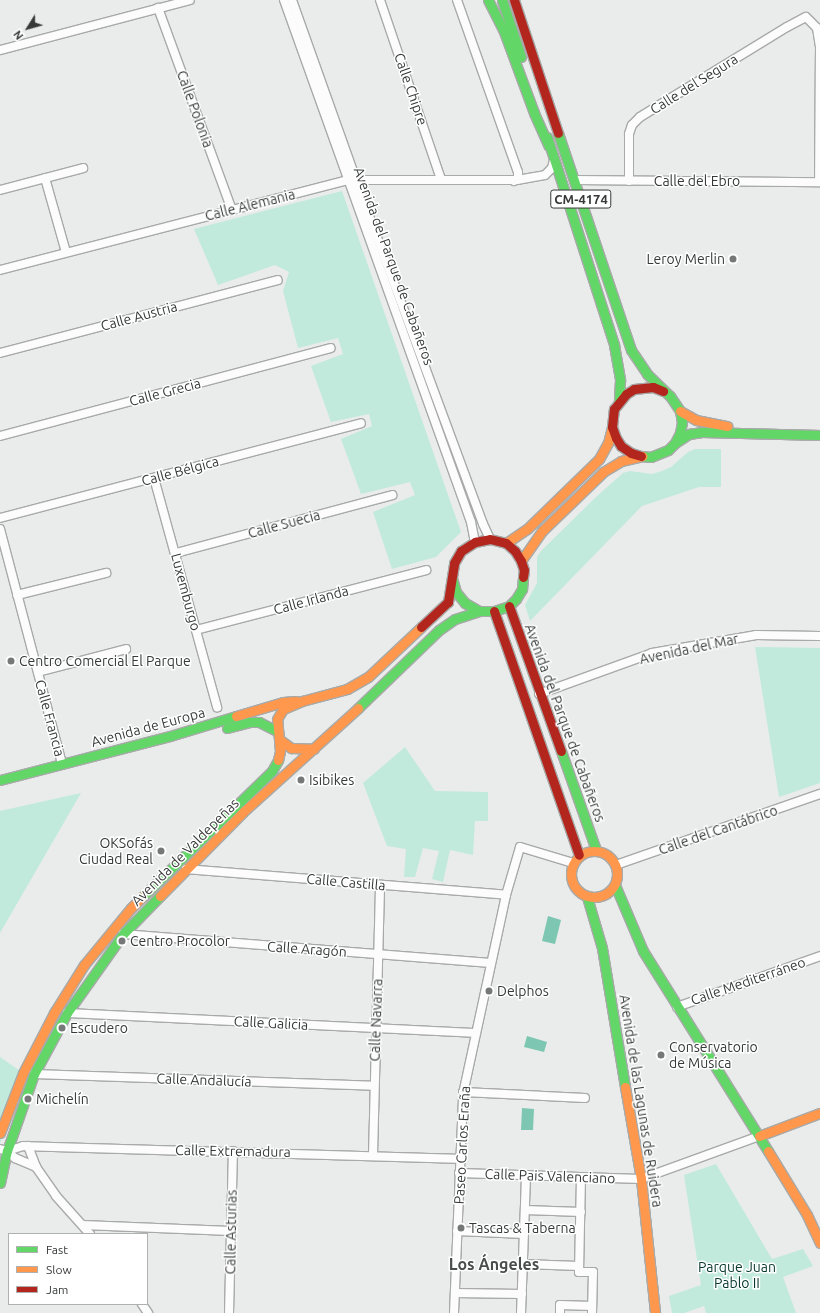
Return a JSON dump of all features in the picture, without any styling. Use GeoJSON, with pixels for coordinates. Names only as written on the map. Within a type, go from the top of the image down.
{"type":"FeatureCollection","features":[{"type":"Feature","properties":{"kind":"main road"},"geometry":{"type":"LineString","coordinates":[[488,0],[503,29],[534,113],[550,146]]}},
{"type":"Feature","properties":{"kind":"main road","name":"CM-4174"},"geometry":{"type":"LineString","coordinates":[[502,0],[614,345],[620,380],[619,401]]}},
{"type":"Feature","properties":{"kind":"main road","name":"CM-4174"},"geometry":{"type":"LineString","coordinates":[[514,0],[631,350],[647,374],[663,391]]}},
{"type":"Feature","properties":{"kind":"main road"},"geometry":{"type":"LineString","coordinates":[[506,543],[527,529],[599,459],[608,443],[612,427],[613,414],[619,401],[634,389],[653,387],[663,391],[673,400],[680,412],[682,422],[680,433],[675,443]]}},
{"type":"Feature","properties":{"kind":"main road"},"geometry":{"type":"LineString","coordinates":[[680,412],[688,417],[715,425],[820,429]]}},
{"type":"Feature","properties":{"kind":"main road"},"geometry":{"type":"LineString","coordinates":[[612,427],[621,446],[631,453],[642,456]]}},
{"type":"Feature","properties":{"kind":"main road"},"geometry":{"type":"LineString","coordinates":[[521,561],[542,530],[603,472],[621,461],[642,456],[660,454],[689,434],[702,432],[820,435]]}},
{"type":"Feature","properties":{"kind":"main road"},"geometry":{"type":"LineString","coordinates":[[490,539],[506,543],[515,551],[521,561],[524,575],[522,590],[509,606],[494,611],[480,611],[465,603],[456,592],[452,578],[454,564],[461,551],[475,542],[490,539]]}},
{"type":"Feature","properties":{"kind":"main road","name":"Avenida de Valdepeñas"},"geometry":{"type":"LineString","coordinates":[[0,1133],[23,1073],[54,1014],[84,965],[131,908],[272,771],[278,762],[279,736],[276,719],[284,709],[302,701],[347,689],[368,677],[448,602],[452,578]]}},
{"type":"Feature","properties":{"kind":"main road","name":"Avenida del Parque de Cabañeros"},"geometry":{"type":"LineString","coordinates":[[509,606],[539,694],[596,850]]}},
{"type":"Feature","properties":{"kind":"main road","name":"Avenida de Valdepeñas"},"geometry":{"type":"LineString","coordinates":[[0,1183],[4,1150],[34,1074],[67,1013],[123,934],[243,812],[314,749],[439,630],[454,619],[480,611]]}},
{"type":"Feature","properties":{"kind":"main road","name":"Avenida del Parque de Cabañeros"},"geometry":{"type":"LineString","coordinates":[[494,611],[576,859]]}},
{"type":"Feature","properties":{"kind":"main road","name":"Avenida de Europa"},"geometry":{"type":"LineString","coordinates":[[0,780],[170,736],[283,702],[302,701]]}},
{"type":"Feature","properties":{"kind":"main road","name":"Avenida de Europa"},"geometry":{"type":"LineString","coordinates":[[0,788],[249,722],[259,722],[279,736],[291,748],[314,749]]}},
{"type":"Feature","properties":{"kind":"main road"},"geometry":{"type":"LineString","coordinates":[[596,850],[611,857],[616,865],[618,875],[615,885],[603,896],[587,896],[578,891],[571,879],[571,869],[576,859],[586,851],[596,850]]}},
{"type":"Feature","properties":{"kind":"main road"},"geometry":{"type":"LineString","coordinates":[[615,885],[644,951],[677,1007],[807,1215],[820,1243]]}},
{"type":"Feature","properties":{"kind":"main road","name":"Avenida de las Lagunas de Ruidera"},"geometry":{"type":"LineString","coordinates":[[587,896],[602,948],[641,1179],[655,1313]]}},
{"type":"Feature","properties":{"kind":"main road"},"geometry":{"type":"LineString","coordinates":[[759,1136],[820,1113]]}},
{"type":"Feature","properties":{"kind":"street"},"geometry":{"type":"LineString","coordinates":[[0,50],[190,0]]}},
{"type":"Feature","properties":{"kind":"street","name":"Avenida del Parque de Cabañeros"},"geometry":{"type":"LineString","coordinates":[[284,0],[490,539]]}},
{"type":"Feature","properties":{"kind":"street","name":"Avenida del Parque de Cabañeros"},"geometry":{"type":"LineString","coordinates":[[292,0],[352,181],[471,522],[475,542]]}},
{"type":"Feature","properties":{"kind":"street","name":"Calle Chipre"},"geometry":{"type":"LineString","coordinates":[[380,0],[441,179]]}},
{"type":"Feature","properties":{"kind":"street"},"geometry":{"type":"LineString","coordinates":[[457,0],[518,172],[516,180]]}},
{"type":"Feature","properties":{"kind":"street","name":"Calle Polonia"},"geometry":{"type":"LineString","coordinates":[[158,8],[232,210]]}},
{"type":"Feature","properties":{"kind":"street","name":"Calle del Segura"},"geometry":{"type":"LineString","coordinates":[[629,181],[629,134],[632,125],[640,117],[806,17],[817,28],[820,46],[820,182]]}},
{"type":"Feature","properties":{"kind":"street","name":"Calle Alemania"},"geometry":{"type":"LineString","coordinates":[[0,270],[232,210],[352,181],[441,179],[514,181],[544,175],[552,168],[554,159]]}},
{"type":"Feature","properties":{"kind":"street"},"geometry":{"type":"LineString","coordinates":[[0,190],[83,168]]}},
{"type":"Feature","properties":{"kind":"street"},"geometry":{"type":"LineString","coordinates":[[45,178],[66,252]]}},
{"type":"Feature","properties":{"kind":"street","name":"Calle del Ebro"},"geometry":{"type":"LineString","coordinates":[[574,180],[820,182]]}},
{"type":"Feature","properties":{"kind":"street","name":"Calle Austria"},"geometry":{"type":"LineString","coordinates":[[0,352],[278,280]]}},
{"type":"Feature","properties":{"kind":"street","name":"Calle Grecia"},"geometry":{"type":"LineString","coordinates":[[0,436],[330,348]]}},
{"type":"Feature","properties":{"kind":"street","name":"Calle Bélgica"},"geometry":{"type":"LineString","coordinates":[[0,518],[361,423]]}},
{"type":"Feature","properties":{"kind":"street","name":"Luxemburgo"},"geometry":{"type":"LineString","coordinates":[[154,478],[176,553],[217,707]]}},
{"type":"Feature","properties":{"kind":"street","name":"Calle Suecia"},"geometry":{"type":"LineString","coordinates":[[176,553],[392,495]]}},
{"type":"Feature","properties":{"kind":"street","name":"Calle Francia"},"geometry":{"type":"LineString","coordinates":[[0,529],[62,764]]}},
{"type":"Feature","properties":{"kind":"street","name":"Calle Irlanda"},"geometry":{"type":"LineString","coordinates":[[196,630],[426,570]]}},
{"type":"Feature","properties":{"kind":"street"},"geometry":{"type":"LineString","coordinates":[[18,595],[106,573]]}},
{"type":"Feature","properties":{"kind":"street","name":"Avenida del Mar"},"geometry":{"type":"LineString","coordinates":[[539,694],[652,653],[756,635],[820,636]]}},
{"type":"Feature","properties":{"kind":"street","name":"Calle Francia"},"geometry":{"type":"LineString","coordinates":[[38,672],[126,649]]}},
{"type":"Feature","properties":{"kind":"street","name":"Calle del Cantábrico"},"geometry":{"type":"LineString","coordinates":[[616,865],[820,794]]}},
{"type":"Feature","properties":{"kind":"street","name":"Paseo Carlos Eraña"},"geometry":{"type":"LineString","coordinates":[[454,1313],[463,1092],[506,895],[520,847],[576,859]]}},
{"type":"Feature","properties":{"kind":"street","name":"Calle Castilla"},"geometry":{"type":"LineString","coordinates":[[186,869],[506,895]]}},
{"type":"Feature","properties":{"kind":"street","name":"Calle Navarra"},"geometry":{"type":"LineString","coordinates":[[373,1155],[380,885]]}},
{"type":"Feature","properties":{"kind":"street","name":"Calle Aragón"},"geometry":{"type":"LineString","coordinates":[[123,934],[490,963]]}},
{"type":"Feature","properties":{"kind":"street","name":"Calle Mediterráneo"},"geometry":{"type":"LineString","coordinates":[[677,1007],[820,956]]}},
{"type":"Feature","properties":{"kind":"street","name":"Calle Galicia"},"geometry":{"type":"LineString","coordinates":[[67,1013],[475,1033]]}},
{"type":"Feature","properties":{"kind":"street","name":"Calle Andalucía"},"geometry":{"type":"LineString","coordinates":[[34,1074],[374,1086]]}},
{"type":"Feature","properties":{"kind":"street"},"geometry":{"type":"LineString","coordinates":[[463,1092],[585,1098]]}},
{"type":"Feature","properties":{"kind":"street"},"geometry":{"type":"LineString","coordinates":[[641,1179],[759,1136]]}},
{"type":"Feature","properties":{"kind":"street","name":"Calle Extremadura"},"geometry":{"type":"LineString","coordinates":[[4,1150],[19,1146],[28,1146],[373,1155],[460,1159]]}},
{"type":"Feature","properties":{"kind":"street"},"geometry":{"type":"LineString","coordinates":[[28,1146],[36,1167],[56,1196],[89,1233]]}},
{"type":"Feature","properties":{"kind":"street"},"geometry":{"type":"LineString","coordinates":[[4,1150],[15,1158],[36,1167]]}},
{"type":"Feature","properties":{"kind":"street","name":"Calle Asturias"},"geometry":{"type":"LineString","coordinates":[[229,1313],[233,1152]]}},
{"type":"Feature","properties":{"kind":"street","name":"Calle Pais Valenciano"},"geometry":{"type":"LineString","coordinates":[[459,1172],[641,1179]]}},
{"type":"Feature","properties":{"kind":"street"},"geometry":{"type":"LineString","coordinates":[[521,1313],[526,1175]]}},
{"type":"Feature","properties":{"kind":"street"},"geometry":{"type":"LineString","coordinates":[[560,1313],[560,1305],[592,1310],[593,1272],[579,1272],[581,1177]]}},
{"type":"Feature","properties":{"kind":"street"},"geometry":{"type":"LineString","coordinates":[[525,1210],[580,1212]]}},
{"type":"Feature","properties":{"kind":"street"},"geometry":{"type":"LineString","coordinates":[[82,1225],[231,1230]]}},
{"type":"Feature","properties":{"kind":"street"},"geometry":{"type":"LineString","coordinates":[[457,1231],[524,1234]]}},
{"type":"Feature","properties":{"kind":"street"},"geometry":{"type":"LineString","coordinates":[[523,1264],[579,1266]]}},
{"type":"Feature","properties":{"kind":"street"},"geometry":{"type":"LineString","coordinates":[[455,1292],[522,1294]]}},
{"type":"Feature","properties":{"kind":"green space"},"geometry":{"type":"Polygon","coordinates":[[[342,191],[461,532],[436,557],[392,569],[373,512],[415,495],[410,482],[361,494],[341,439],[372,426],[369,414],[331,422],[311,366],[343,354],[338,338],[298,348],[283,291],[289,272],[275,265],[218,285],[194,229],[342,191]]]}},
{"type":"Feature","properties":{"kind":"green space"},"geometry":{"type":"Polygon","coordinates":[[[695,449],[721,449],[721,487],[699,487],[642,506],[530,621],[525,605],[537,583],[537,557],[541,551],[597,496],[623,473],[630,471],[652,474],[662,471],[671,467],[688,452],[695,449]]]}},
{"type":"Feature","properties":{"kind":"green space"},"geometry":{"type":"Polygon","coordinates":[[[755,647],[820,648],[820,783],[779,797],[755,647]]]}},
{"type":"Feature","properties":{"kind":"green space"},"geometry":{"type":"Polygon","coordinates":[[[405,747],[435,791],[488,792],[488,821],[475,821],[473,855],[450,850],[443,882],[432,879],[439,851],[423,848],[415,877],[404,877],[406,849],[387,846],[363,783],[405,747]]]}},
{"type":"Feature","properties":{"kind":"green space"},"geometry":{"type":"Polygon","coordinates":[[[81,793],[0,933],[0,811],[81,793]]]}},
{"type":"Feature","properties":{"kind":"green space"},"geometry":{"type":"Polygon","coordinates":[[[0,1057],[23,1073],[0,1144],[0,1057]]]}},
{"type":"Feature","properties":{"kind":"green space","name":"Parque Juan Pablo II"},"geometry":{"type":"Polygon","coordinates":[[[716,1164],[772,1259],[803,1249],[813,1266],[783,1277],[796,1313],[706,1313],[704,1306],[684,1313],[672,1313],[669,1296],[701,1285],[684,1175],[716,1164]]]}},
{"type":"Feature","properties":{"kind":"shaded area"},"geometry":{"type":"Polygon","coordinates":[[[548,916],[561,920],[555,944],[542,941],[548,916]]]}},
{"type":"Feature","properties":{"kind":"shaded area"},"geometry":{"type":"Polygon","coordinates":[[[527,1036],[547,1042],[544,1052],[524,1047],[527,1036]]]}},
{"type":"Feature","properties":{"kind":"shaded area"},"geometry":{"type":"Polygon","coordinates":[[[522,1108],[534,1109],[533,1130],[521,1130],[522,1108]]]}},
{"type":"Feature","properties":{"kind":"traffic: fast"},"geometry":{"type":"LineString","coordinates":[[488,0],[503,29],[534,113],[549,146]]}},
{"type":"Feature","properties":{"kind":"traffic: fast"},"geometry":{"type":"LineString","coordinates":[[502,0],[521,57]]}},
{"type":"Feature","properties":{"kind":"traffic: fast"},"geometry":{"type":"LineString","coordinates":[[558,133],[631,350],[647,374],[670,396],[680,411],[682,422],[680,433],[675,443],[668,450],[651,457],[641,456]]}},
{"type":"Feature","properties":{"kind":"traffic: fast"},"geometry":{"type":"LineString","coordinates":[[547,137],[614,345],[620,380],[619,401]]}},
{"type":"Feature","properties":{"kind":"traffic: fast"},"geometry":{"type":"LineString","coordinates":[[675,443],[689,434],[702,432],[820,435]]}},
{"type":"Feature","properties":{"kind":"traffic: fast"},"geometry":{"type":"LineString","coordinates":[[452,578],[456,592],[465,603],[479,611],[494,611],[509,606],[516,599],[522,589],[523,577]]}},
{"type":"Feature","properties":{"kind":"traffic: fast"},"geometry":{"type":"LineString","coordinates":[[358,708],[439,630],[455,619],[479,611]]}},
{"type":"Feature","properties":{"kind":"traffic: fast"},"geometry":{"type":"LineString","coordinates":[[0,780],[170,736],[236,716]]}},
{"type":"Feature","properties":{"kind":"traffic: fast"},"geometry":{"type":"LineString","coordinates":[[227,728],[249,722],[259,722],[277,731]]}},
{"type":"Feature","properties":{"kind":"traffic: fast"},"geometry":{"type":"LineString","coordinates":[[561,751],[596,850]]}},
{"type":"Feature","properties":{"kind":"traffic: fast"},"geometry":{"type":"LineString","coordinates":[[142,897],[272,771],[278,760]]}},
{"type":"Feature","properties":{"kind":"traffic: fast"},"geometry":{"type":"LineString","coordinates":[[615,885],[643,951],[768,1151]]}},
{"type":"Feature","properties":{"kind":"traffic: fast"},"geometry":{"type":"LineString","coordinates":[[0,1183],[7,1151],[34,1074],[67,1013],[123,934],[160,896]]}},
{"type":"Feature","properties":{"kind":"traffic: fast"},"geometry":{"type":"LineString","coordinates":[[587,897],[602,948],[625,1087]]}},
{"type":"Feature","properties":{"kind":"traffic: slow"},"geometry":{"type":"LineString","coordinates":[[680,411],[696,420],[727,426]]}},
{"type":"Feature","properties":{"kind":"traffic: slow"},"geometry":{"type":"LineString","coordinates":[[506,543],[527,529],[599,459],[608,443],[612,427]]}},
{"type":"Feature","properties":{"kind":"traffic: slow"},"geometry":{"type":"LineString","coordinates":[[521,561],[542,531],[603,472],[621,461],[642,456]]}},
{"type":"Feature","properties":{"kind":"traffic: slow"},"geometry":{"type":"LineString","coordinates":[[278,760],[280,751],[277,719],[283,709],[302,701],[347,689],[368,677],[421,627]]}},
{"type":"Feature","properties":{"kind":"traffic: slow"},"geometry":{"type":"LineString","coordinates":[[236,716],[283,702],[296,701]]}},
{"type":"Feature","properties":{"kind":"traffic: slow"},"geometry":{"type":"LineString","coordinates":[[160,896],[243,812],[358,708]]}},
{"type":"Feature","properties":{"kind":"traffic: slow"},"geometry":{"type":"LineString","coordinates":[[280,740],[291,748],[314,749]]}},
{"type":"Feature","properties":{"kind":"traffic: slow"},"geometry":{"type":"LineString","coordinates":[[599,851],[611,857],[616,865],[617,874],[616,883],[611,891],[603,896],[589,897],[577,891],[572,883],[571,869],[577,857],[585,852],[599,851]]}},
{"type":"Feature","properties":{"kind":"traffic: slow"},"geometry":{"type":"LineString","coordinates":[[0,1133],[23,1073],[54,1013],[84,965],[131,908],[142,897]]}},
{"type":"Feature","properties":{"kind":"traffic: slow"},"geometry":{"type":"LineString","coordinates":[[625,1087],[641,1179],[655,1313]]}},
{"type":"Feature","properties":{"kind":"traffic: slow"},"geometry":{"type":"LineString","coordinates":[[759,1136],[820,1113]]}},
{"type":"Feature","properties":{"kind":"traffic: slow"},"geometry":{"type":"LineString","coordinates":[[768,1151],[807,1215],[820,1243]]}},
{"type":"Feature","properties":{"kind":"traffic: jam"},"geometry":{"type":"LineString","coordinates":[[514,0],[558,133]]}},
{"type":"Feature","properties":{"kind":"traffic: jam"},"geometry":{"type":"LineString","coordinates":[[641,456],[631,453],[621,446],[616,438],[612,427],[614,409],[626,394],[634,389],[653,387],[663,391]]}},
{"type":"Feature","properties":{"kind":"traffic: jam"},"geometry":{"type":"LineString","coordinates":[[421,627],[448,602],[454,563],[461,551],[475,542],[490,539],[506,543],[515,551],[521,561],[524,570],[523,577]]}},
{"type":"Feature","properties":{"kind":"traffic: jam"},"geometry":{"type":"LineString","coordinates":[[509,606],[561,751]]}},
{"type":"Feature","properties":{"kind":"traffic: jam"},"geometry":{"type":"LineString","coordinates":[[494,611],[579,855]]}},
{"type":"Feature","properties":{"kind":"place","name":"Leroy Merlin"},"geometry":{"type":"Point","coordinates":[733,259]}},
{"type":"Feature","properties":{"kind":"place","name":"Centro Comercial El Parque"},"geometry":{"type":"Point","coordinates":[11,661]}},
{"type":"Feature","properties":{"kind":"place","name":"Isibikes"},"geometry":{"type":"Point","coordinates":[301,780]}},
{"type":"Feature","properties":{"kind":"place","name":"OKSofás Ciudad Real"},"geometry":{"type":"Point","coordinates":[161,851]}},
{"type":"Feature","properties":{"kind":"place","name":"Centro Procolor"},"geometry":{"type":"Point","coordinates":[122,941]}},
{"type":"Feature","properties":{"kind":"place","name":"Delphos"},"geometry":{"type":"Point","coordinates":[489,991]}},
{"type":"Feature","properties":{"kind":"place","name":"Escudero"},"geometry":{"type":"Point","coordinates":[62,1028]}},
{"type":"Feature","properties":{"kind":"place","name":"Conservatorio de Música"},"geometry":{"type":"Point","coordinates":[661,1055]}},
{"type":"Feature","properties":{"kind":"place","name":"Michelín"},"geometry":{"type":"Point","coordinates":[28,1099]}},
{"type":"Feature","properties":{"kind":"place","name":"Tascas & Taberna"},"geometry":{"type":"Point","coordinates":[461,1228]}},
{"type":"Feature","properties":{"kind":"district","name":"Los Ángeles"},"geometry":{"type":"Point","coordinates":[494,1264]}}]}
